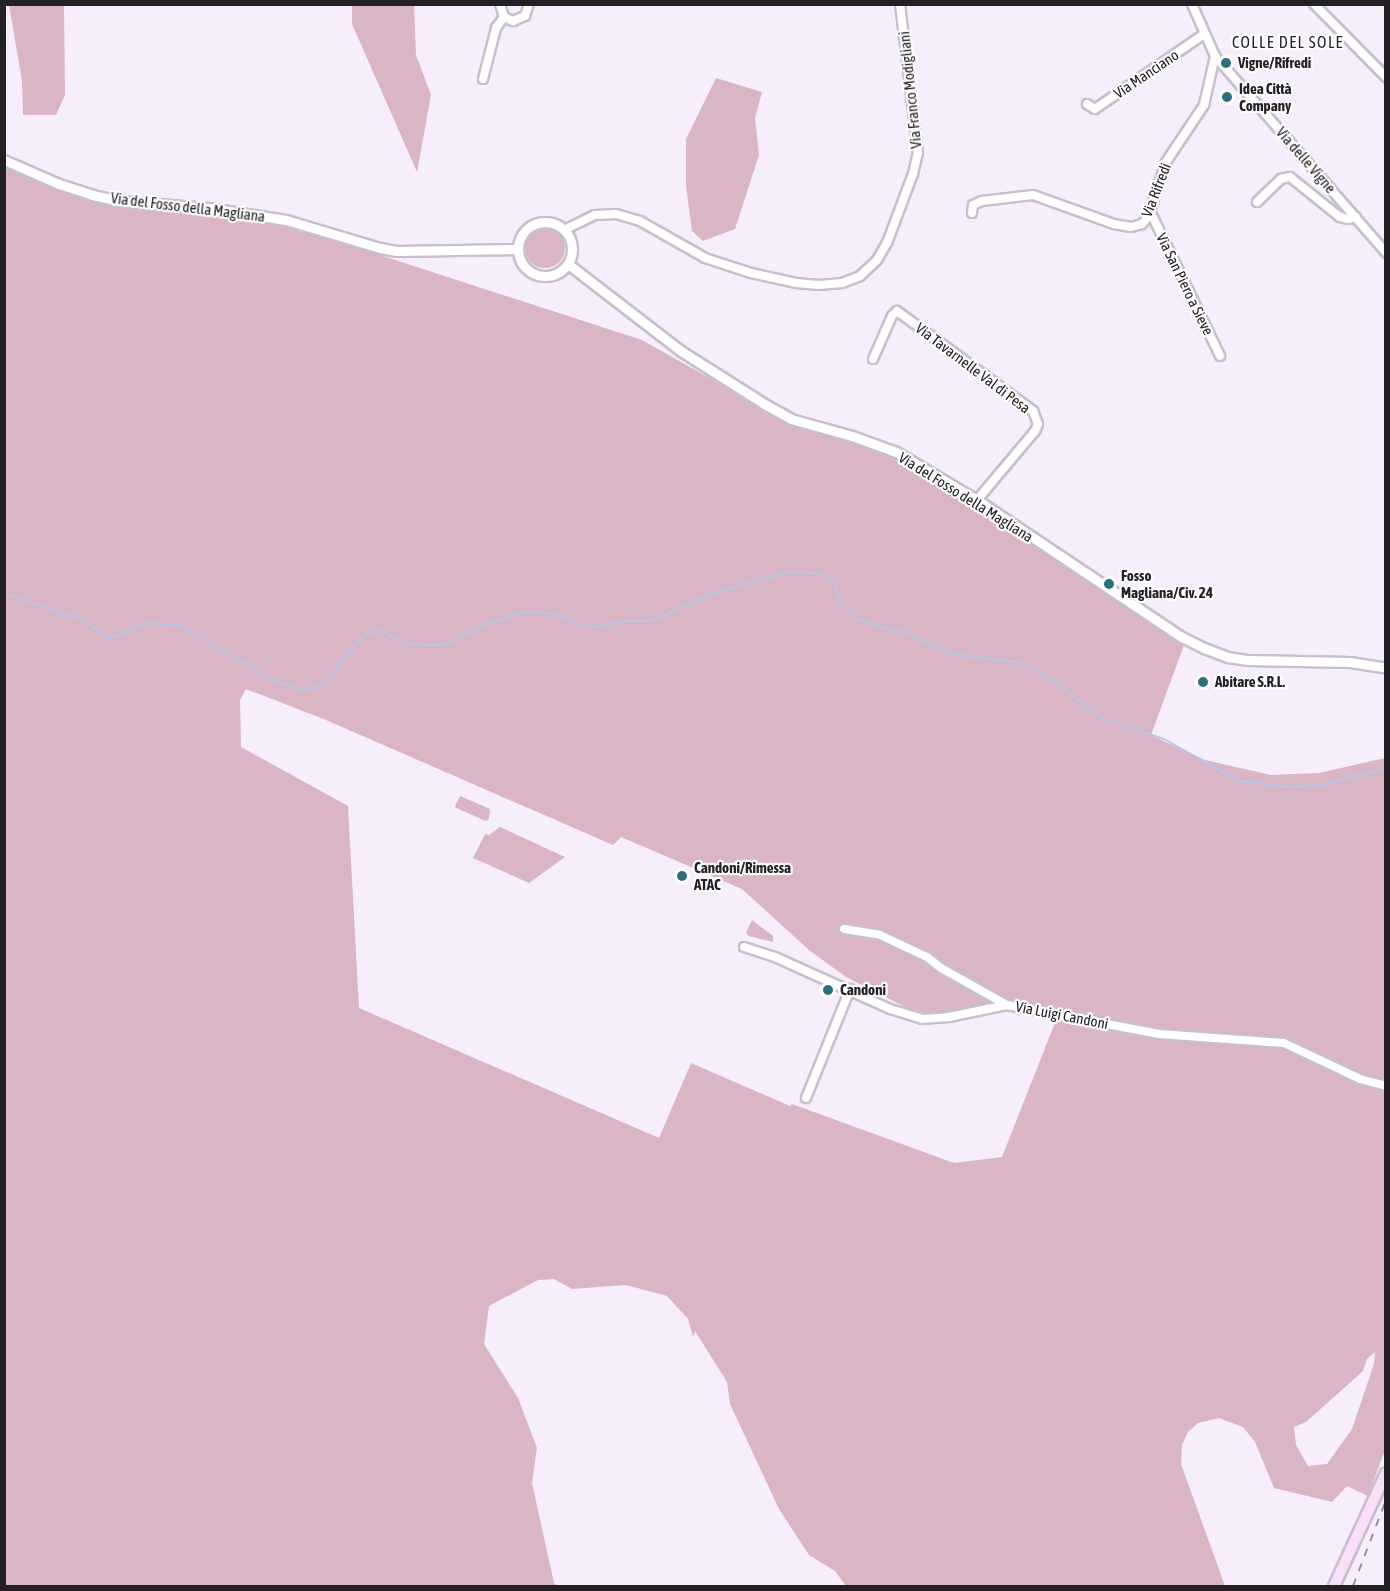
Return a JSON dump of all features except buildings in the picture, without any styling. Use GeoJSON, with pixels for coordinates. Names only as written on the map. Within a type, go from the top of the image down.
{"type":"FeatureCollection","features":[{"type":"Feature","properties":{"kind":"main road"},"geometry":{"type":"LineString","coordinates":[[1334,1587],[1386,1473]]}},
{"type":"Feature","properties":{"kind":"street"},"geometry":{"type":"LineString","coordinates":[[500,4],[504,17],[513,21],[521,19],[529,4]]}},
{"type":"Feature","properties":{"kind":"street","name":"Via Franco Modigliani"},"geometry":{"type":"LineString","coordinates":[[564,230],[595,215],[616,214],[640,221],[705,258],[751,273],[796,283],[819,285],[842,284],[860,276],[877,260],[887,243],[918,153],[900,4]]}},
{"type":"Feature","properties":{"kind":"street","name":"Via delle Vigne"},"geometry":{"type":"LineString","coordinates":[[1192,4],[1215,56],[1386,253]]}},
{"type":"Feature","properties":{"kind":"street"},"geometry":{"type":"LineString","coordinates":[[1314,4],[1386,77]]}},
{"type":"Feature","properties":{"kind":"street"},"geometry":{"type":"LineString","coordinates":[[483,79],[496,28],[504,17]]}},
{"type":"Feature","properties":{"kind":"street","name":"Via Manciano"},"geometry":{"type":"LineString","coordinates":[[1087,104],[1095,109],[1204,34]]}},
{"type":"Feature","properties":{"kind":"street","name":"Via Rifredi"},"geometry":{"type":"LineString","coordinates":[[972,213],[973,205],[977,202],[1034,195],[1127,227],[1142,224],[1150,211],[1166,162],[1204,105],[1215,56]]}},
{"type":"Feature","properties":{"kind":"street","name":"Via del Fosso della Magliana"},"geometry":{"type":"LineString","coordinates":[[4,160],[59,184],[92,195],[121,201],[209,208],[286,220],[397,251],[518,249]]}},
{"type":"Feature","properties":{"kind":"street"},"geometry":{"type":"LineString","coordinates":[[1257,201],[1281,179],[1290,177],[1340,217],[1348,219],[1356,217]]}},
{"type":"Feature","properties":{"kind":"street","name":"Via San Piero a Sieve"},"geometry":{"type":"LineString","coordinates":[[1150,211],[1220,356]]}},
{"type":"Feature","properties":{"kind":"street"},"geometry":{"type":"LineString","coordinates":[[539,222],[549,222],[564,230],[572,245],[568,264],[554,274],[538,275],[524,266],[518,249],[524,231],[539,222]]}},
{"type":"Feature","properties":{"kind":"street","name":"Via del Fosso della Magliana"},"geometry":{"type":"LineString","coordinates":[[568,264],[681,351],[766,405],[791,419],[852,436],[896,452],[977,500],[1182,637],[1204,648],[1228,657],[1248,660],[1350,662],[1386,668]]}},
{"type":"Feature","properties":{"kind":"street","name":"Via Tavarnelle Val di Pesa"},"geometry":{"type":"LineString","coordinates":[[873,359],[892,316],[897,311],[1033,411],[1038,424],[1035,431],[977,500]]}},
{"type":"Feature","properties":{"kind":"street"},"geometry":{"type":"LineString","coordinates":[[844,929],[880,935],[927,957],[941,968],[1006,1005]]}},
{"type":"Feature","properties":{"kind":"street","name":"Via Luigi Candoni"},"geometry":{"type":"LineString","coordinates":[[744,946],[850,989],[890,1009],[922,1019],[949,1017],[1006,1005],[1159,1034],[1284,1043],[1360,1079],[1386,1086]]}},
{"type":"Feature","properties":{"kind":"street"},"geometry":{"type":"LineString","coordinates":[[806,1098],[850,989]]}},
{"type":"Feature","properties":{"kind":"shaded area"},"geometry":{"type":"Polygon","coordinates":[[[9,5],[64,5],[65,95],[56,115],[23,115],[22,81],[9,5]]]}},
{"type":"Feature","properties":{"kind":"shaded area"},"geometry":{"type":"Polygon","coordinates":[[[352,5],[414,5],[416,55],[431,95],[417,172],[352,24],[352,5]]]}},
{"type":"Feature","properties":{"kind":"shaded area"},"geometry":{"type":"Polygon","coordinates":[[[716,78],[762,92],[755,118],[759,155],[735,229],[703,241],[692,231],[686,185],[686,139],[716,78]]]}},
{"type":"Feature","properties":{"kind":"shaded area"},"geometry":{"type":"Polygon","coordinates":[[[5,164],[82,196],[281,223],[642,340],[777,416],[886,450],[1184,645],[1151,735],[1205,760],[1271,775],[1319,773],[1385,758],[1385,1450],[1368,1496],[1347,1486],[1332,1502],[1274,1488],[1255,1442],[1243,1427],[1219,1418],[1198,1423],[1188,1432],[1182,1445],[1181,1464],[1225,1586],[846,1586],[835,1571],[809,1555],[779,1509],[730,1404],[727,1382],[695,1331],[693,1337],[688,1319],[667,1296],[626,1285],[572,1289],[554,1279],[538,1280],[489,1306],[484,1344],[518,1398],[537,1448],[532,1483],[554,1583],[557,1586],[5,1586],[5,164]],[[246,689],[240,700],[241,747],[348,806],[359,1008],[659,1138],[691,1063],[790,1106],[792,1104],[954,1163],[1002,1157],[1060,1010],[1010,1003],[941,1015],[913,1011],[846,977],[809,950],[742,889],[621,837],[613,845],[326,720],[246,689]],[[1375,1352],[1367,1359],[1363,1371],[1306,1422],[1294,1427],[1296,1445],[1308,1466],[1327,1464],[1352,1429],[1374,1364],[1375,1352]]]}},
{"type":"Feature","properties":{"kind":"shaded area"},"geometry":{"type":"Polygon","coordinates":[[[545,228],[559,234],[565,248],[559,262],[545,268],[531,262],[525,248],[531,234],[545,228]]]}},
{"type":"Feature","properties":{"kind":"shaded area"},"geometry":{"type":"Polygon","coordinates":[[[460,796],[490,809],[489,819],[486,821],[456,808],[460,796]]]}},
{"type":"Feature","properties":{"kind":"shaded area"},"geometry":{"type":"Polygon","coordinates":[[[500,827],[565,857],[529,883],[473,858],[485,834],[489,835],[500,827]]]}},
{"type":"Feature","properties":{"kind":"shaded area"},"geometry":{"type":"Polygon","coordinates":[[[752,920],[773,936],[773,942],[749,936],[746,933],[752,920]]]}},
{"type":"Feature","properties":{"kind":"waterway"},"geometry":{"type":"LineString","coordinates":[[4,594],[84,621],[109,638],[149,623],[179,625],[272,679],[301,690],[321,686],[365,634],[381,631],[405,644],[442,645],[489,623],[522,612],[551,613],[590,628],[625,621],[652,621],[711,594],[788,572],[817,573],[834,582],[841,603],[858,620],[911,635],[953,654],[1021,663],[1052,680],[1102,718],[1164,739],[1239,781],[1290,787],[1321,785],[1386,768]]}},
{"type":"Feature","properties":{"kind":"railway"},"geometry":{"type":"LineString","coordinates":[[1353,1586],[1386,1500]]}},
{"type":"Feature","properties":{"kind":"place","name":"Vigne/Rifredi"},"geometry":{"type":"Point","coordinates":[1226,63]}},
{"type":"Feature","properties":{"kind":"place","name":"Idea Città Company"},"geometry":{"type":"Point","coordinates":[1227,97]}},
{"type":"Feature","properties":{"kind":"place","name":"Fosso Magliana/Civ. 24"},"geometry":{"type":"Point","coordinates":[1109,584]}},
{"type":"Feature","properties":{"kind":"place","name":"Abitare S.R.L."},"geometry":{"type":"Point","coordinates":[1203,682]}},
{"type":"Feature","properties":{"kind":"place","name":"Candoni/Rimessa ATAC"},"geometry":{"type":"Point","coordinates":[682,876]}},
{"type":"Feature","properties":{"kind":"place","name":"Candoni"},"geometry":{"type":"Point","coordinates":[828,990]}},
{"type":"Feature","properties":{"kind":"district","name":"COLLE DEL SOLE"},"geometry":{"type":"Point","coordinates":[1288,42]}}]}
